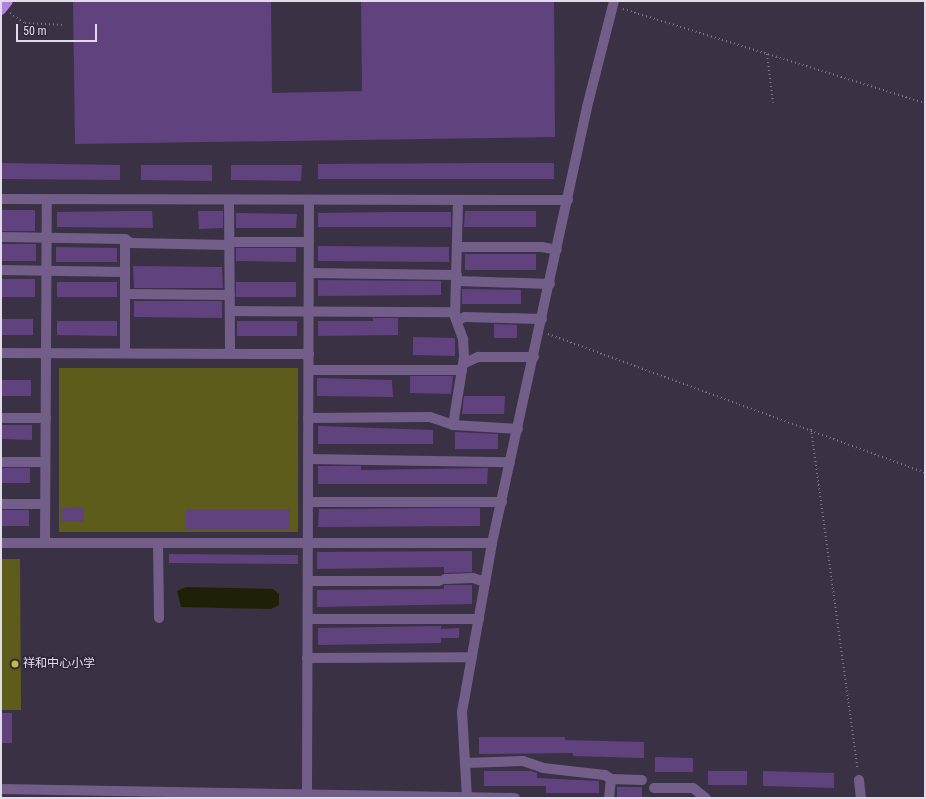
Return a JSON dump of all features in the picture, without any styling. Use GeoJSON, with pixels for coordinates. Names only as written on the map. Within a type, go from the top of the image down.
{"type":"FeatureCollection","features":[{"type":"Feature","properties":{"kind":"street"},"geometry":{"type":"LineString","coordinates":[[467,798],[462,712],[492,543],[613,4]]}},
{"type":"Feature","properties":{"kind":"street"},"geometry":{"type":"LineString","coordinates":[[1,199],[568,200]]}},
{"type":"Feature","properties":{"kind":"street"},"geometry":{"type":"LineString","coordinates":[[45,543],[47,199]]}},
{"type":"Feature","properties":{"kind":"street"},"geometry":{"type":"LineString","coordinates":[[229,200],[230,354]]}},
{"type":"Feature","properties":{"kind":"street"},"geometry":{"type":"LineString","coordinates":[[307,793],[309,200]]}},
{"type":"Feature","properties":{"kind":"street"},"geometry":{"type":"LineString","coordinates":[[453,425],[462,367],[463,339],[456,316],[458,200]]}},
{"type":"Feature","properties":{"kind":"street"},"geometry":{"type":"LineString","coordinates":[[1,237],[125,239],[131,243],[309,242]]}},
{"type":"Feature","properties":{"kind":"street"},"geometry":{"type":"LineString","coordinates":[[125,239],[125,353]]}},
{"type":"Feature","properties":{"kind":"street"},"geometry":{"type":"LineString","coordinates":[[457,247],[557,250]]}},
{"type":"Feature","properties":{"kind":"street"},"geometry":{"type":"LineString","coordinates":[[1,270],[125,272]]}},
{"type":"Feature","properties":{"kind":"street"},"geometry":{"type":"LineString","coordinates":[[309,273],[457,278],[550,284]]}},
{"type":"Feature","properties":{"kind":"street"},"geometry":{"type":"LineString","coordinates":[[125,294],[230,295]]}},
{"type":"Feature","properties":{"kind":"street"},"geometry":{"type":"LineString","coordinates":[[230,311],[542,319]]}},
{"type":"Feature","properties":{"kind":"street"},"geometry":{"type":"LineString","coordinates":[[1,353],[309,354]]}},
{"type":"Feature","properties":{"kind":"street"},"geometry":{"type":"LineString","coordinates":[[309,370],[462,367],[478,357],[534,357]]}},
{"type":"Feature","properties":{"kind":"street"},"geometry":{"type":"LineString","coordinates":[[1,418],[46,418]]}},
{"type":"Feature","properties":{"kind":"street"},"geometry":{"type":"LineString","coordinates":[[308,418],[430,418],[453,425],[518,429]]}},
{"type":"Feature","properties":{"kind":"street"},"geometry":{"type":"LineString","coordinates":[[308,459],[510,462]]}},
{"type":"Feature","properties":{"kind":"street"},"geometry":{"type":"LineString","coordinates":[[1,462],[45,462]]}},
{"type":"Feature","properties":{"kind":"street"},"geometry":{"type":"LineString","coordinates":[[308,502],[502,502]]}},
{"type":"Feature","properties":{"kind":"street"},"geometry":{"type":"LineString","coordinates":[[1,504],[45,504]]}},
{"type":"Feature","properties":{"kind":"street"},"geometry":{"type":"LineString","coordinates":[[1,543],[492,543]]}},
{"type":"Feature","properties":{"kind":"street"},"geometry":{"type":"LineString","coordinates":[[158,543],[159,618]]}},
{"type":"Feature","properties":{"kind":"street"},"geometry":{"type":"LineString","coordinates":[[308,581],[442,580],[473,578],[485,582]]}},
{"type":"Feature","properties":{"kind":"street"},"geometry":{"type":"LineString","coordinates":[[308,619],[479,619]]}},
{"type":"Feature","properties":{"kind":"street"},"geometry":{"type":"LineString","coordinates":[[307,658],[472,657]]}},
{"type":"Feature","properties":{"kind":"street"},"geometry":{"type":"LineString","coordinates":[[465,764],[523,761],[543,768],[605,774],[611,779],[642,780]]}},
{"type":"Feature","properties":{"kind":"street"},"geometry":{"type":"LineString","coordinates":[[609,798],[611,779]]}},
{"type":"Feature","properties":{"kind":"street"},"geometry":{"type":"LineString","coordinates":[[859,780],[861,798]]}},
{"type":"Feature","properties":{"kind":"street"},"geometry":{"type":"LineString","coordinates":[[654,788],[693,788],[706,798]]}},
{"type":"Feature","properties":{"kind":"street"},"geometry":{"type":"LineString","coordinates":[[1,789],[307,793],[515,798]]}},
{"type":"Feature","properties":{"kind":"path"},"geometry":{"type":"LineString","coordinates":[[613,4],[925,103]]}},
{"type":"Feature","properties":{"kind":"path"},"geometry":{"type":"LineString","coordinates":[[4,6],[25,23],[64,25]]}},
{"type":"Feature","properties":{"kind":"path"},"geometry":{"type":"LineString","coordinates":[[767,54],[773,103]]}},
{"type":"Feature","properties":{"kind":"path"},"geometry":{"type":"LineString","coordinates":[[540,330],[811,429],[925,473]]}},
{"type":"Feature","properties":{"kind":"path"},"geometry":{"type":"LineString","coordinates":[[811,429],[859,780]]}},
{"type":"Feature","properties":{"kind":"shaded area"},"geometry":{"type":"Polygon","coordinates":[[[59,368],[298,368],[298,532],[59,532],[59,368]]]}},
{"type":"Feature","properties":{"kind":"shaded area"},"geometry":{"type":"Polygon","coordinates":[[[1,559],[20,559],[21,710],[1,710],[1,559]]]}},
{"type":"Feature","properties":{"kind":"shaded area"},"geometry":{"type":"Polygon","coordinates":[[[186,587],[273,589],[279,594],[279,605],[271,609],[181,607],[177,591],[186,587]]]}},
{"type":"Feature","properties":{"kind":"building"},"geometry":{"type":"Polygon","coordinates":[[[73,1],[271,1],[272,93],[362,91],[361,1],[554,1],[555,137],[75,144],[73,1]]]}},
{"type":"Feature","properties":{"kind":"building"},"geometry":{"type":"Polygon","coordinates":[[[1,163],[120,165],[120,180],[1,179],[1,163]]]}},
{"type":"Feature","properties":{"kind":"building"},"geometry":{"type":"Polygon","coordinates":[[[554,163],[554,179],[318,179],[318,164],[554,163]]]}},
{"type":"Feature","properties":{"kind":"building"},"geometry":{"type":"Polygon","coordinates":[[[141,165],[212,165],[212,181],[141,180],[141,165]]]}},
{"type":"Feature","properties":{"kind":"building"},"geometry":{"type":"Polygon","coordinates":[[[231,165],[302,165],[301,181],[231,180],[231,165]]]}},
{"type":"Feature","properties":{"kind":"building"},"geometry":{"type":"Polygon","coordinates":[[[1,210],[35,210],[35,231],[1,231],[1,210]]]}},
{"type":"Feature","properties":{"kind":"building"},"geometry":{"type":"Polygon","coordinates":[[[152,211],[153,228],[57,227],[57,212],[152,211]]]}},
{"type":"Feature","properties":{"kind":"building"},"geometry":{"type":"Polygon","coordinates":[[[198,211],[223,211],[223,228],[199,229],[198,211]]]}},
{"type":"Feature","properties":{"kind":"building"},"geometry":{"type":"Polygon","coordinates":[[[465,211],[536,211],[536,227],[464,227],[465,211]]]}},
{"type":"Feature","properties":{"kind":"building"},"geometry":{"type":"Polygon","coordinates":[[[451,212],[451,227],[318,227],[318,213],[451,212]]]}},
{"type":"Feature","properties":{"kind":"building"},"geometry":{"type":"Polygon","coordinates":[[[236,213],[297,214],[296,228],[236,228],[236,213]]]}},
{"type":"Feature","properties":{"kind":"building"},"geometry":{"type":"Polygon","coordinates":[[[1,244],[36,244],[36,261],[1,261],[1,244]]]}},
{"type":"Feature","properties":{"kind":"building"},"geometry":{"type":"Polygon","coordinates":[[[318,246],[449,247],[449,262],[318,261],[318,246]]]}},
{"type":"Feature","properties":{"kind":"building"},"geometry":{"type":"Polygon","coordinates":[[[56,247],[117,248],[117,262],[56,262],[56,247]]]}},
{"type":"Feature","properties":{"kind":"building"},"geometry":{"type":"Polygon","coordinates":[[[236,248],[296,248],[296,262],[236,261],[236,248]]]}},
{"type":"Feature","properties":{"kind":"building"},"geometry":{"type":"Polygon","coordinates":[[[465,254],[536,254],[536,270],[465,270],[465,254]]]}},
{"type":"Feature","properties":{"kind":"building"},"geometry":{"type":"Polygon","coordinates":[[[133,266],[222,267],[223,288],[134,288],[133,266]]]}},
{"type":"Feature","properties":{"kind":"building"},"geometry":{"type":"Polygon","coordinates":[[[1,279],[35,279],[35,297],[1,297],[1,279]]]}},
{"type":"Feature","properties":{"kind":"building"},"geometry":{"type":"Polygon","coordinates":[[[318,280],[441,281],[441,295],[318,296],[318,280]]]}},
{"type":"Feature","properties":{"kind":"building"},"geometry":{"type":"Polygon","coordinates":[[[57,282],[117,282],[117,297],[57,297],[57,282]]]}},
{"type":"Feature","properties":{"kind":"building"},"geometry":{"type":"Polygon","coordinates":[[[236,282],[296,282],[296,297],[236,297],[236,282]]]}},
{"type":"Feature","properties":{"kind":"building"},"geometry":{"type":"Polygon","coordinates":[[[462,289],[521,290],[521,304],[462,304],[462,289]]]}},
{"type":"Feature","properties":{"kind":"building"},"geometry":{"type":"Polygon","coordinates":[[[134,301],[222,301],[222,318],[134,317],[134,301]]]}},
{"type":"Feature","properties":{"kind":"building"},"geometry":{"type":"Polygon","coordinates":[[[373,318],[398,318],[398,335],[318,336],[318,321],[373,321],[373,318]]]}},
{"type":"Feature","properties":{"kind":"building"},"geometry":{"type":"Polygon","coordinates":[[[1,319],[33,319],[33,335],[1,335],[1,319]]]}},
{"type":"Feature","properties":{"kind":"building"},"geometry":{"type":"Polygon","coordinates":[[[57,321],[117,321],[117,336],[57,335],[57,321]]]}},
{"type":"Feature","properties":{"kind":"building"},"geometry":{"type":"Polygon","coordinates":[[[237,321],[297,321],[297,336],[237,336],[237,321]]]}},
{"type":"Feature","properties":{"kind":"building"},"geometry":{"type":"Polygon","coordinates":[[[494,324],[517,325],[517,338],[494,338],[494,324]]]}},
{"type":"Feature","properties":{"kind":"building"},"geometry":{"type":"Polygon","coordinates":[[[413,337],[455,338],[455,356],[413,355],[413,337]]]}},
{"type":"Feature","properties":{"kind":"building"},"geometry":{"type":"Polygon","coordinates":[[[410,376],[453,376],[451,394],[410,393],[410,376]]]}},
{"type":"Feature","properties":{"kind":"building"},"geometry":{"type":"Polygon","coordinates":[[[317,378],[392,380],[393,397],[317,396],[317,378]]]}},
{"type":"Feature","properties":{"kind":"building"},"geometry":{"type":"Polygon","coordinates":[[[1,380],[31,380],[31,396],[1,396],[1,380]]]}},
{"type":"Feature","properties":{"kind":"building"},"geometry":{"type":"Polygon","coordinates":[[[464,396],[505,396],[504,414],[462,414],[464,396]]]}},
{"type":"Feature","properties":{"kind":"building"},"geometry":{"type":"Polygon","coordinates":[[[1,425],[32,425],[32,440],[1,439],[1,425]]]}},
{"type":"Feature","properties":{"kind":"building"},"geometry":{"type":"Polygon","coordinates":[[[318,426],[433,430],[433,444],[318,444],[318,426]]]}},
{"type":"Feature","properties":{"kind":"building"},"geometry":{"type":"Polygon","coordinates":[[[455,432],[498,434],[498,449],[455,449],[455,432]]]}},
{"type":"Feature","properties":{"kind":"building"},"geometry":{"type":"Polygon","coordinates":[[[318,466],[361,466],[361,470],[488,468],[487,484],[318,484],[318,466]]]}},
{"type":"Feature","properties":{"kind":"building"},"geometry":{"type":"Polygon","coordinates":[[[1,468],[30,468],[30,483],[1,483],[1,468]]]}},
{"type":"Feature","properties":{"kind":"building"},"geometry":{"type":"Polygon","coordinates":[[[83,507],[84,522],[61,522],[61,508],[83,507]]]}},
{"type":"Feature","properties":{"kind":"building"},"geometry":{"type":"Polygon","coordinates":[[[480,508],[480,526],[318,527],[319,509],[480,508]]]}},
{"type":"Feature","properties":{"kind":"building"},"geometry":{"type":"Polygon","coordinates":[[[186,509],[290,509],[290,529],[186,529],[186,509]]]}},
{"type":"Feature","properties":{"kind":"building"},"geometry":{"type":"Polygon","coordinates":[[[1,510],[29,510],[29,526],[1,526],[1,510]]]}},
{"type":"Feature","properties":{"kind":"building"},"geometry":{"type":"Polygon","coordinates":[[[472,551],[472,572],[444,573],[444,567],[317,569],[317,552],[472,551]]]}},
{"type":"Feature","properties":{"kind":"building"},"geometry":{"type":"Polygon","coordinates":[[[169,554],[298,555],[298,564],[169,563],[169,554]]]}},
{"type":"Feature","properties":{"kind":"building"},"geometry":{"type":"Polygon","coordinates":[[[444,585],[472,585],[472,604],[317,607],[317,590],[444,589],[444,585]]]}},
{"type":"Feature","properties":{"kind":"building"},"geometry":{"type":"Polygon","coordinates":[[[441,626],[441,629],[459,628],[459,638],[441,638],[441,643],[318,645],[318,628],[441,626]]]}},
{"type":"Feature","properties":{"kind":"building"},"geometry":{"type":"Polygon","coordinates":[[[1,713],[12,713],[12,743],[1,743],[1,713]]]}},
{"type":"Feature","properties":{"kind":"building"},"geometry":{"type":"Polygon","coordinates":[[[479,737],[565,737],[565,740],[644,742],[644,758],[573,756],[573,753],[479,754],[479,737]]]}},
{"type":"Feature","properties":{"kind":"building"},"geometry":{"type":"Polygon","coordinates":[[[655,757],[693,758],[693,772],[655,772],[655,757]]]}},
{"type":"Feature","properties":{"kind":"building"},"geometry":{"type":"Polygon","coordinates":[[[484,771],[531,771],[537,773],[537,778],[599,781],[599,793],[546,793],[546,786],[484,786],[484,771]]]}},
{"type":"Feature","properties":{"kind":"building"},"geometry":{"type":"Polygon","coordinates":[[[708,771],[747,771],[747,785],[708,785],[708,771]]]}},
{"type":"Feature","properties":{"kind":"building"},"geometry":{"type":"Polygon","coordinates":[[[763,771],[834,773],[834,788],[763,786],[763,771]]]}},
{"type":"Feature","properties":{"kind":"building"},"geometry":{"type":"Polygon","coordinates":[[[617,787],[642,787],[642,798],[617,798],[617,787]]]}},
{"type":"Feature","properties":{"kind":"place","name":"祥和中心小学"},"geometry":{"type":"Point","coordinates":[15,664]}}]}
